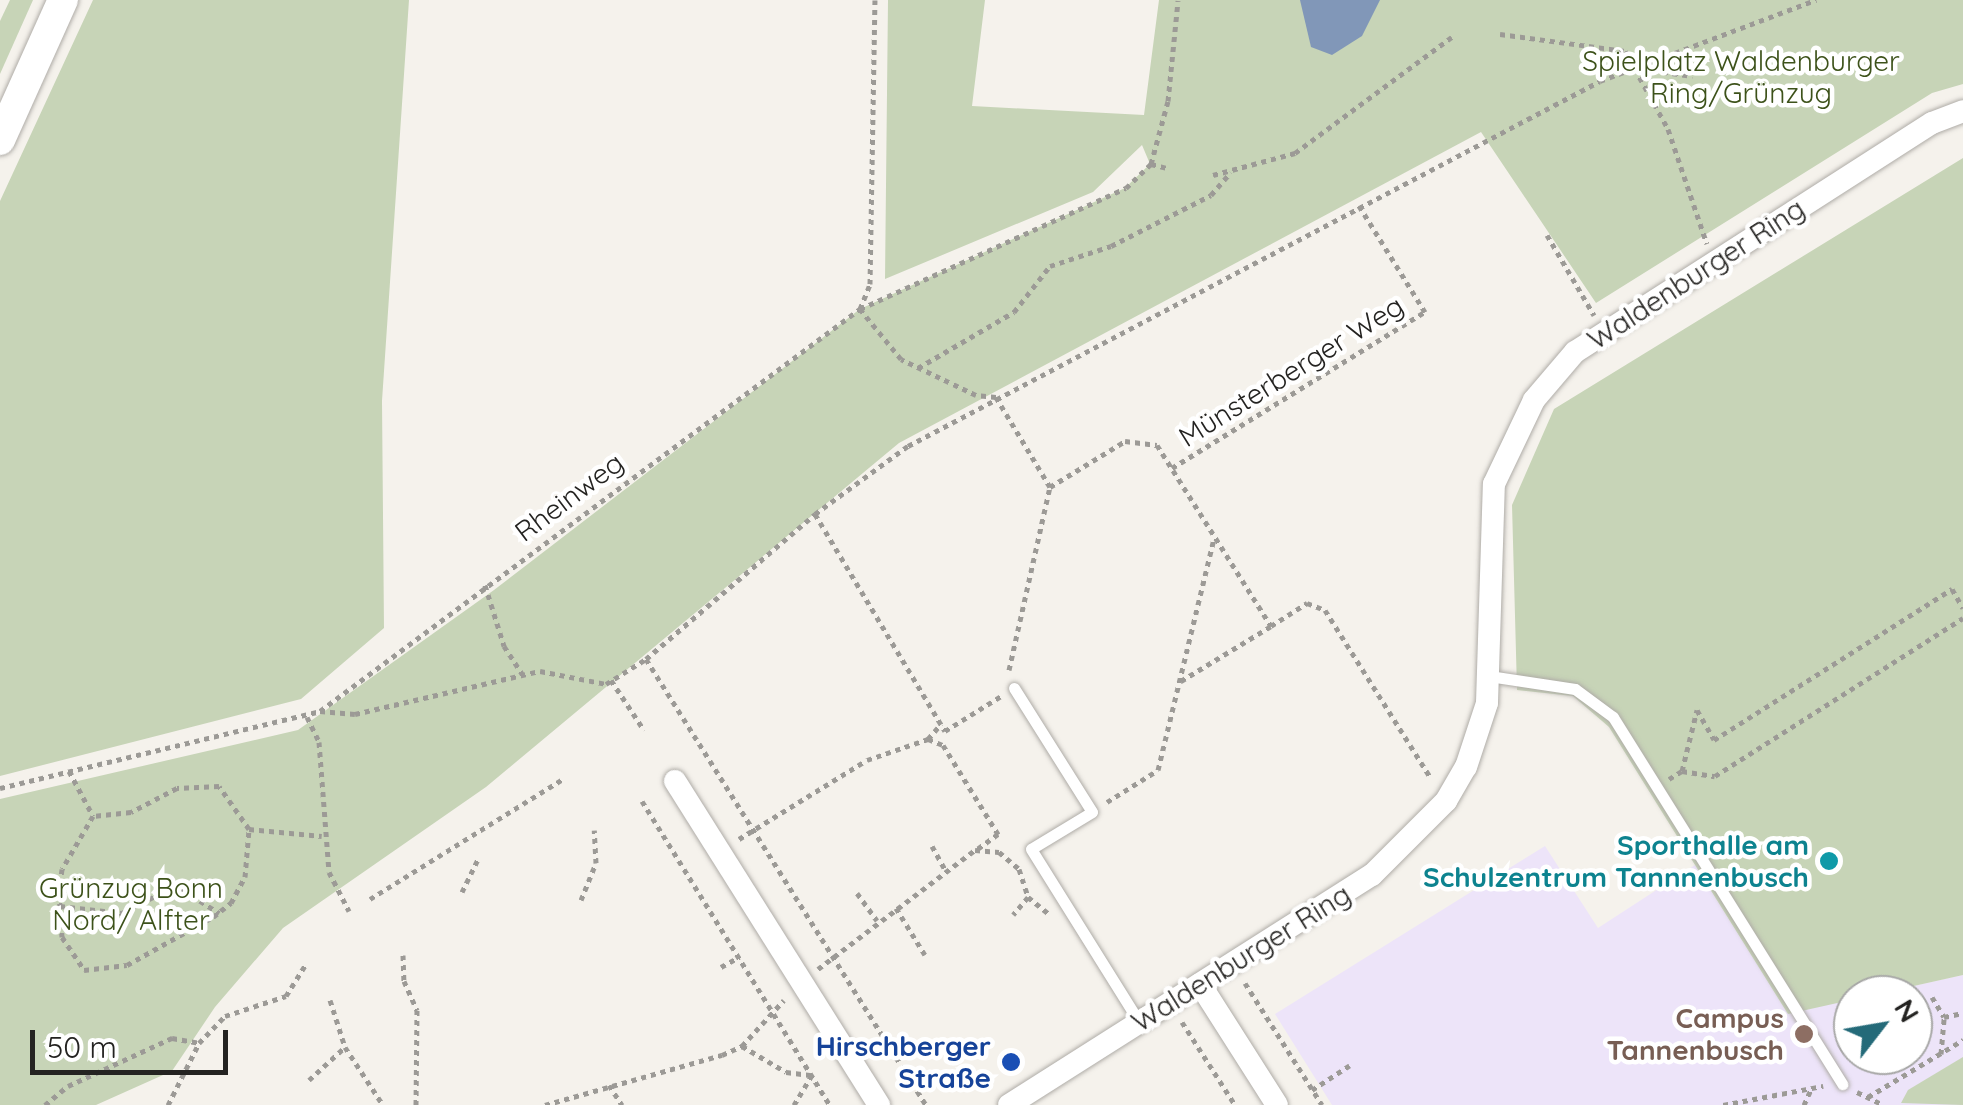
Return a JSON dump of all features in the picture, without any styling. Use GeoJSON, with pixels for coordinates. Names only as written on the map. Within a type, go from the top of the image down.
{"type":"FeatureCollection","features":[{"type":"Feature","properties":{"kind":"main road"},"geometry":{"type":"LineString","coordinates":[[0,140],[63,0]]}},
{"type":"Feature","properties":{"kind":"street","name":"Waldenburger Ring"},"geometry":{"type":"LineString","coordinates":[[1009,1105],[1372,875],[1446,802],[1472,752],[1489,676],[1494,484],[1534,400],[1604,330],[1932,123],[1963,111]]}},
{"type":"Feature","properties":{"kind":"street"},"geometry":{"type":"LineString","coordinates":[[675,781],[879,1105]]}},
{"type":"Feature","properties":{"kind":"street"},"geometry":{"type":"LineString","coordinates":[[1200,984],[1277,1105]]}},
{"type":"Feature","properties":{"kind":"lane"},"geometry":{"type":"LineString","coordinates":[[1489,676],[1575,688],[1599,702],[1656,786],[1842,1084]]}},
{"type":"Feature","properties":{"kind":"lane"},"geometry":{"type":"LineString","coordinates":[[1014,688],[1092,812],[1031,849],[1139,1022]]}},
{"type":"Feature","properties":{"kind":"path"},"geometry":{"type":"LineString","coordinates":[[875,0],[870,284],[860,308],[888,350],[976,395],[996,397]]}},
{"type":"Feature","properties":{"kind":"path"},"geometry":{"type":"LineString","coordinates":[[1167,168],[1151,164],[1168,101],[1178,0]]}},
{"type":"Feature","properties":{"kind":"path"},"geometry":{"type":"LineString","coordinates":[[320,711],[356,714],[468,693],[522,674],[611,680],[646,659],[815,514],[908,446],[1358,204],[1600,81],[1816,0]]}},
{"type":"Feature","properties":{"kind":"path"},"geometry":{"type":"LineString","coordinates":[[1500,34],[1625,51],[1640,68],[1693,76]]}},
{"type":"Feature","properties":{"kind":"path"},"geometry":{"type":"LineString","coordinates":[[1212,175],[1296,152],[1452,37]]}},
{"type":"Feature","properties":{"kind":"path"},"geometry":{"type":"LineString","coordinates":[[1640,68],[1640,84],[1668,129],[1714,260]]}},
{"type":"Feature","properties":{"kind":"path","name":"Rheinweg"},"geometry":{"type":"LineString","coordinates":[[0,788],[320,711],[485,584],[860,308],[1112,195],[1151,164]]}},
{"type":"Feature","properties":{"kind":"path"},"geometry":{"type":"LineString","coordinates":[[918,368],[1014,312],[1050,266],[1111,246],[1211,195],[1231,172]]}},
{"type":"Feature","properties":{"kind":"path","name":"Münsterberger Weg"},"geometry":{"type":"LineString","coordinates":[[1172,468],[1425,312],[1358,204]]}},
{"type":"Feature","properties":{"kind":"path"},"geometry":{"type":"LineString","coordinates":[[1547,235],[1604,330]]}},
{"type":"Feature","properties":{"kind":"path"},"geometry":{"type":"LineString","coordinates":[[815,514],[946,731],[1014,688],[1008,678],[1050,487],[996,397]]}},
{"type":"Feature","properties":{"kind":"path"},"geometry":{"type":"LineString","coordinates":[[1050,487],[1125,441],[1157,445],[1271,626]]}},
{"type":"Feature","properties":{"kind":"path"},"geometry":{"type":"LineString","coordinates":[[1092,812],[1158,770],[1215,536]]}},
{"type":"Feature","properties":{"kind":"path"},"geometry":{"type":"LineString","coordinates":[[485,584],[504,646],[522,674]]}},
{"type":"Feature","properties":{"kind":"path"},"geometry":{"type":"LineString","coordinates":[[1682,771],[1696,710],[1714,740],[1952,590],[1963,608]]}},
{"type":"Feature","properties":{"kind":"path"},"geometry":{"type":"LineString","coordinates":[[1181,681],[1307,603],[1325,610],[1446,802]]}},
{"type":"Feature","properties":{"kind":"path"},"geometry":{"type":"LineString","coordinates":[[1656,786],[1682,771],[1715,776],[1963,618]]}},
{"type":"Feature","properties":{"kind":"path"},"geometry":{"type":"LineString","coordinates":[[646,659],[926,1105]]}},
{"type":"Feature","properties":{"kind":"path"},"geometry":{"type":"LineString","coordinates":[[611,680],[644,730]]}},
{"type":"Feature","properties":{"kind":"path"},"geometry":{"type":"LineString","coordinates":[[976,712],[981,721]]}},
{"type":"Feature","properties":{"kind":"path"},"geometry":{"type":"LineString","coordinates":[[307,716],[319,742],[322,836],[329,872],[349,911]]}},
{"type":"Feature","properties":{"kind":"path"},"geometry":{"type":"LineString","coordinates":[[720,852],[867,760],[928,739],[941,724]]}},
{"type":"Feature","properties":{"kind":"path"},"geometry":{"type":"LineString","coordinates":[[545,1105],[742,1046],[802,982],[945,869],[998,834],[943,745],[928,739]]}},
{"type":"Feature","properties":{"kind":"path"},"geometry":{"type":"LineString","coordinates":[[68,771],[93,816]]}},
{"type":"Feature","properties":{"kind":"path"},"geometry":{"type":"LineString","coordinates":[[370,898],[563,779]]}},
{"type":"Feature","properties":{"kind":"path"},"geometry":{"type":"LineString","coordinates":[[220,786],[249,829],[245,876],[219,913],[102,972],[84,970],[69,952],[60,906],[62,869],[93,816],[131,812],[177,788],[220,786]]}},
{"type":"Feature","properties":{"kind":"path"},"geometry":{"type":"LineString","coordinates":[[642,801],[830,1105]]}},
{"type":"Feature","properties":{"kind":"path"},"geometry":{"type":"LineString","coordinates":[[249,829],[322,836]]}},
{"type":"Feature","properties":{"kind":"path"},"geometry":{"type":"LineString","coordinates":[[581,900],[596,863],[594,830]]}},
{"type":"Feature","properties":{"kind":"path"},"geometry":{"type":"LineString","coordinates":[[932,846],[945,869]]}},
{"type":"Feature","properties":{"kind":"path"},"geometry":{"type":"LineString","coordinates":[[975,850],[999,852],[1018,868],[1028,898],[1013,915]]}},
{"type":"Feature","properties":{"kind":"path"},"geometry":{"type":"LineString","coordinates":[[462,892],[480,857]]}},
{"type":"Feature","properties":{"kind":"path"},"geometry":{"type":"LineString","coordinates":[[60,906],[122,913],[169,889],[183,890],[219,913]]}},
{"type":"Feature","properties":{"kind":"path"},"geometry":{"type":"LineString","coordinates":[[857,893],[877,922]]}},
{"type":"Feature","properties":{"kind":"path"},"geometry":{"type":"LineString","coordinates":[[896,908],[925,955]]}},
{"type":"Feature","properties":{"kind":"path"},"geometry":{"type":"LineString","coordinates":[[403,955],[404,981],[418,1010],[416,1105]]}},
{"type":"Feature","properties":{"kind":"path"},"geometry":{"type":"LineString","coordinates":[[721,967],[739,957]]}},
{"type":"Feature","properties":{"kind":"path"},"geometry":{"type":"LineString","coordinates":[[168,1105],[199,1043],[225,1016],[286,996],[307,963]]}},
{"type":"Feature","properties":{"kind":"path"},"geometry":{"type":"LineString","coordinates":[[1233,963],[1322,1105]]}},
{"type":"Feature","properties":{"kind":"path"},"geometry":{"type":"LineString","coordinates":[[1933,999],[1944,1017],[1941,1054]]}},
{"type":"Feature","properties":{"kind":"path"},"geometry":{"type":"LineString","coordinates":[[330,1000],[344,1047],[384,1105]]}},
{"type":"Feature","properties":{"kind":"path"},"geometry":{"type":"LineString","coordinates":[[1170,1002],[1234,1105]]}},
{"type":"Feature","properties":{"kind":"path"},"geometry":{"type":"LineString","coordinates":[[1944,1017],[1963,1012]]}},
{"type":"Feature","properties":{"kind":"path"},"geometry":{"type":"LineString","coordinates":[[45,1105],[68,1086],[172,1038],[199,1043]]}},
{"type":"Feature","properties":{"kind":"path"},"geometry":{"type":"LineString","coordinates":[[1868,1097],[1963,1040]]}},
{"type":"Feature","properties":{"kind":"path"},"geometry":{"type":"LineString","coordinates":[[742,1046],[786,1072],[812,1075]]}},
{"type":"Feature","properties":{"kind":"path"},"geometry":{"type":"LineString","coordinates":[[309,1080],[344,1047]]}},
{"type":"Feature","properties":{"kind":"path"},"geometry":{"type":"LineString","coordinates":[[1312,1090],[1350,1065]]}},
{"type":"Feature","properties":{"kind":"path"},"geometry":{"type":"LineString","coordinates":[[794,1105],[812,1075]]}},
{"type":"Feature","properties":{"kind":"path"},"geometry":{"type":"LineString","coordinates":[[1723,1105],[1842,1084],[1884,1105]]}},
{"type":"Feature","properties":{"kind":"path"},"geometry":{"type":"LineString","coordinates":[[609,1085],[622,1105]]}},
{"type":"Feature","properties":{"kind":"path"},"geometry":{"type":"LineString","coordinates":[[1804,1105],[1812,1087]]}},
{"type":"Feature","properties":{"kind":"shaded area"},"geometry":{"type":"Polygon","coordinates":[[[1545,846],[1598,928],[1695,865],[1788,1013],[1833,1003],[1833,1075],[1933,1075],[1933,982],[1963,975],[1963,1105],[1332,1105],[1275,1014],[1545,846]]]}},
{"type":"Feature","properties":{"kind":"green space"},"geometry":{"type":"Polygon","coordinates":[[[10,0],[33,0],[0,74],[0,21],[10,0]]]}},
{"type":"Feature","properties":{"kind":"green space"},"geometry":{"type":"Polygon","coordinates":[[[93,0],[409,0],[382,401],[384,628],[301,699],[0,776],[0,201],[93,0]]]}},
{"type":"Feature","properties":{"kind":"green space","name":"Grünzug Bonn Nord/ Alfter"},"geometry":{"type":"Polygon","coordinates":[[[888,0],[985,0],[972,106],[1144,115],[1159,0],[1963,0],[1963,84],[1932,93],[1596,303],[1481,132],[899,443],[486,787],[283,928],[215,1007],[172,1071],[96,1105],[0,1105],[0,799],[298,730],[494,590],[860,309],[1125,188],[1150,164],[1142,145],[1093,192],[885,279],[888,0]]]}},
{"type":"Feature","properties":{"kind":"green space"},"geometry":{"type":"Polygon","coordinates":[[[1963,158],[1963,975],[1933,982],[1933,975],[1833,975],[1833,1004],[1788,1014],[1609,727],[1573,696],[1517,690],[1512,505],[1554,409],[1963,158]]]}},
{"type":"Feature","properties":{"kind":"green space"},"geometry":{"type":"Polygon","coordinates":[[[1963,1057],[1963,1105],[1901,1103],[1908,1090],[1963,1057]]]}},
{"type":"Feature","properties":{"kind":"water"},"geometry":{"type":"Polygon","coordinates":[[[1300,0],[1380,0],[1362,36],[1332,55],[1311,47],[1300,0]]]}},
{"type":"Feature","properties":{"kind":"place","name":"Sporthalle am Schulzentrum Tannnenbusch"},"geometry":{"type":"Point","coordinates":[1829,861]}},
{"type":"Feature","properties":{"kind":"place","name":"Campus Tannenbusch"},"geometry":{"type":"Point","coordinates":[1804,1034]}},
{"type":"Feature","properties":{"kind":"place","name":"Hirschberger Straße"},"geometry":{"type":"Point","coordinates":[1011,1062]}},
{"type":"Feature","properties":{"kind":"park label","name":"Spielplatz Waldenburger Ring/Grünzug"},"geometry":{"type":"Point","coordinates":[1741,77]}}]}
